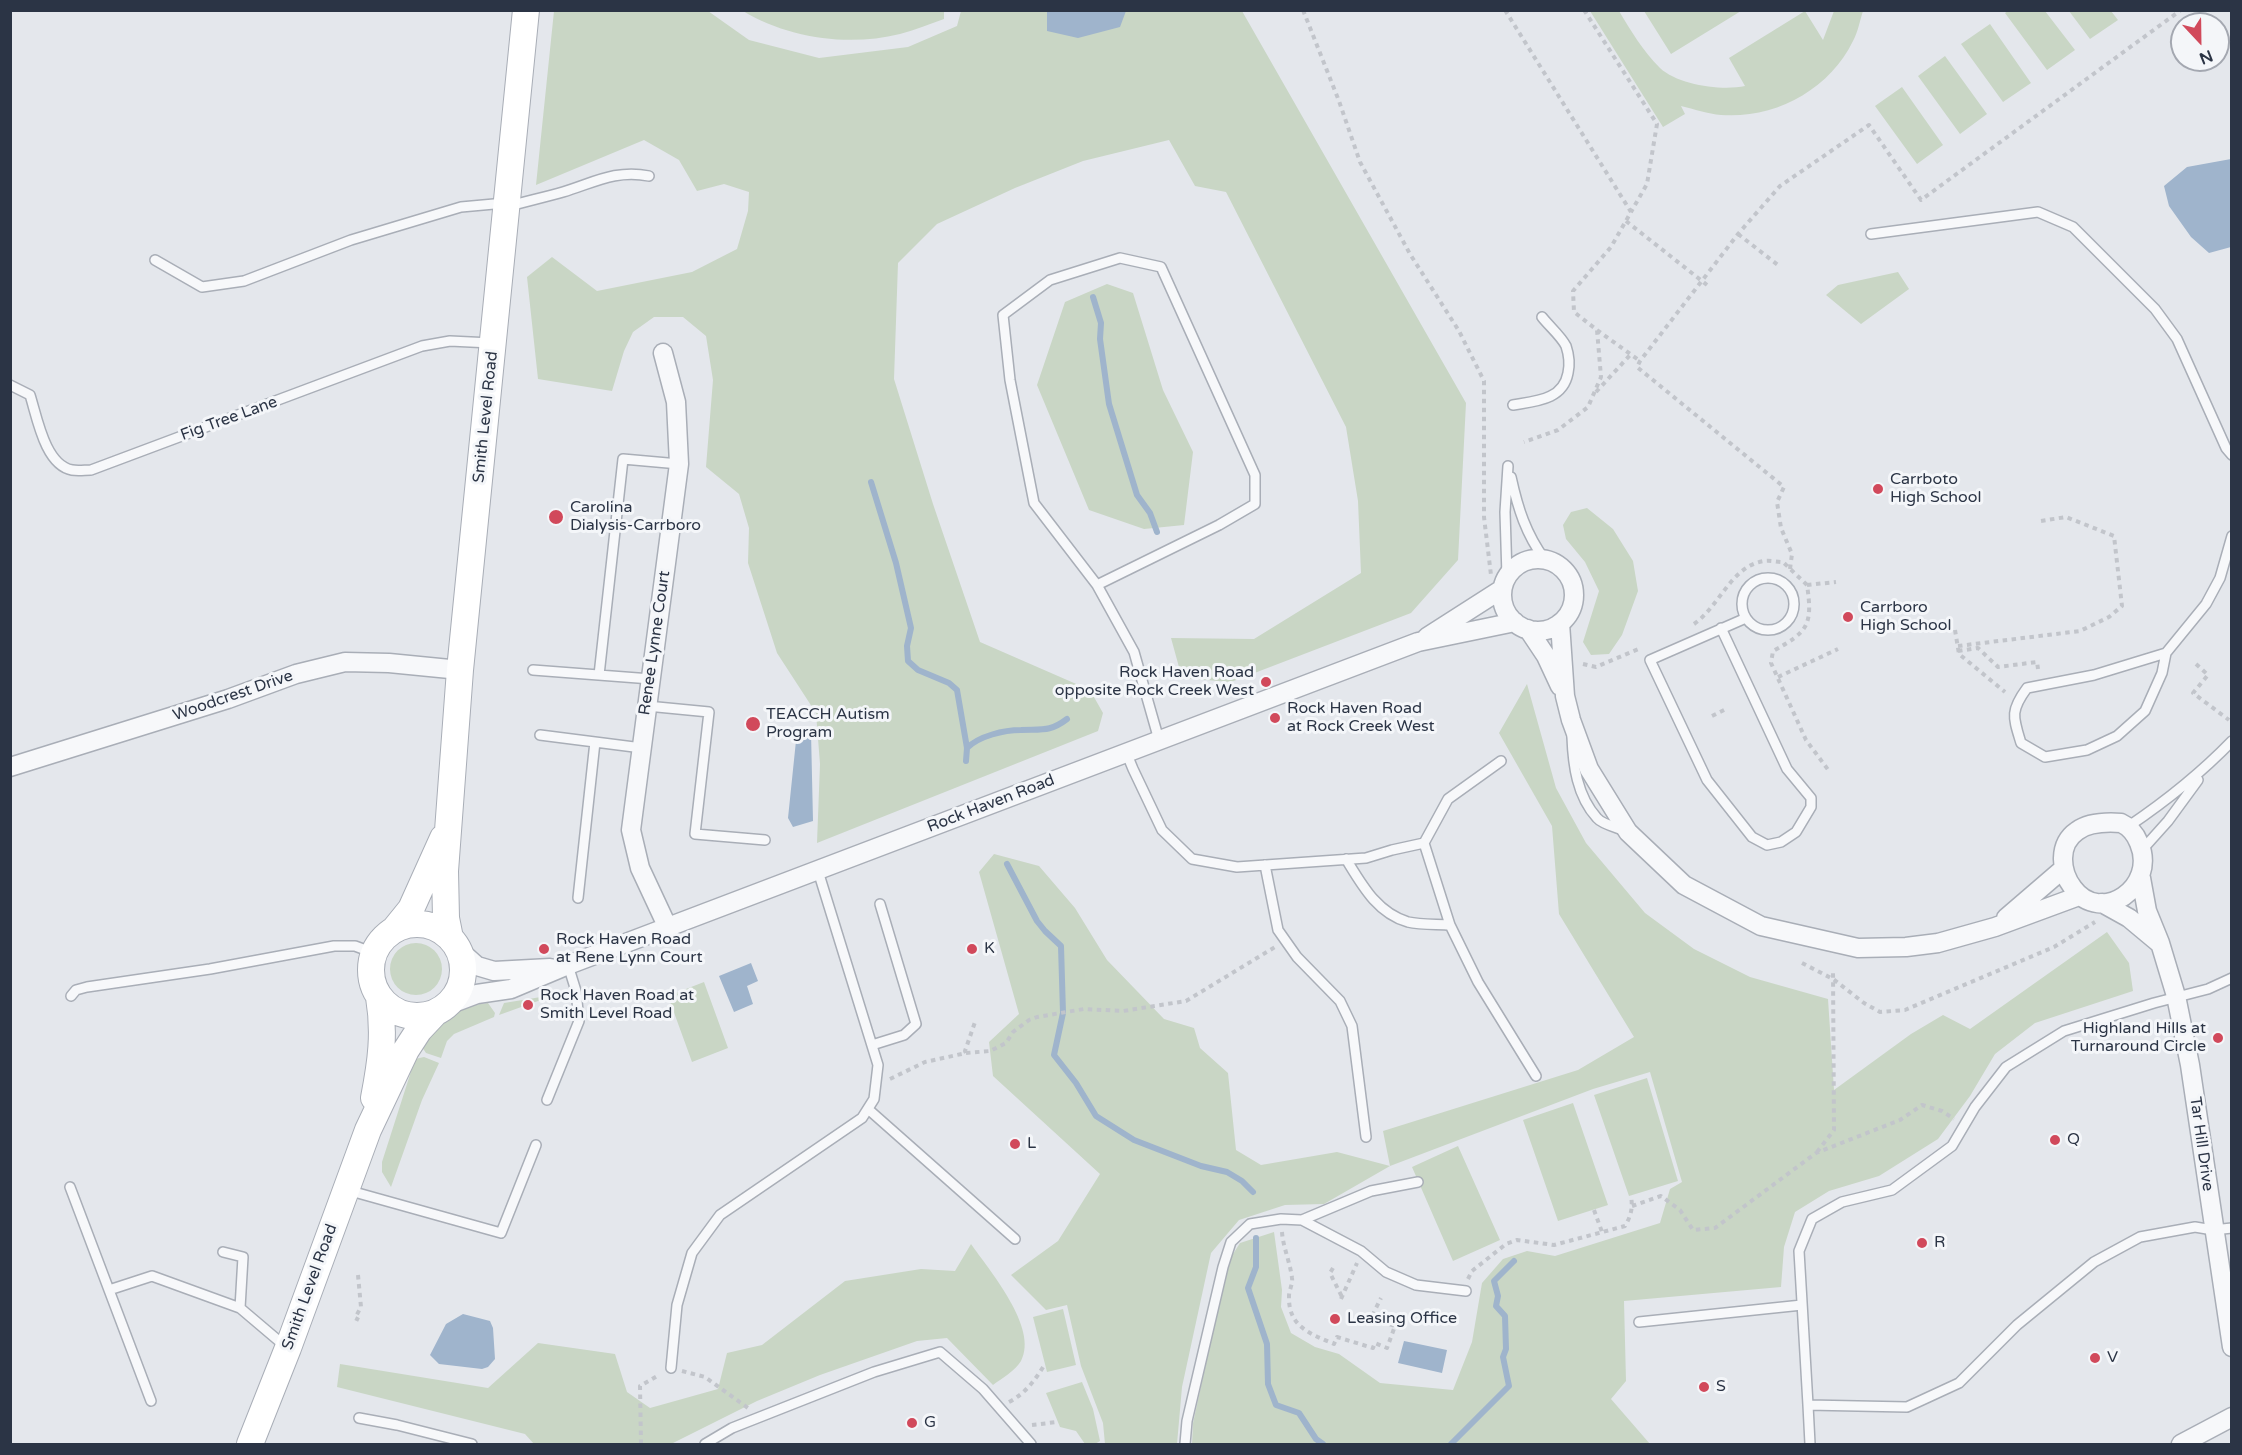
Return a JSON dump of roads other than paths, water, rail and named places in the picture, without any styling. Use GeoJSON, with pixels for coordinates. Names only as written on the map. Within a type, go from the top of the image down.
{"type":"FeatureCollection","features":[{"type":"Feature","properties":{"kind":"main road","name":"Smith Level Road"},"geometry":{"type":"LineString","coordinates":[[454,944],[446,918],[445,894],[460,670],[526,10]]}},
{"type":"Feature","properties":{"kind":"main road","name":"Smith Level Road"},"geometry":{"type":"LineString","coordinates":[[394,930],[411,909],[450,824]]}},
{"type":"Feature","properties":{"kind":"main road"},"geometry":{"type":"LineString","coordinates":[[409,925],[424,925],[438,929],[454,944],[463,963],[463,978],[458,993],[441,1009],[419,1017],[404,1015],[390,1008],[379,997],[372,983],[370,968],[374,953],[382,940],[394,930],[409,925]]}},
{"type":"Feature","properties":{"kind":"main road","name":"Smith Level Road"},"geometry":{"type":"LineString","coordinates":[[368,1130],[382,1052],[384,1023],[379,997]]}},
{"type":"Feature","properties":{"kind":"main road","name":"Smith Level Road"},"geometry":{"type":"LineString","coordinates":[[250,1444],[288,1348],[368,1130],[406,1050],[419,1030],[441,1009]]}},
{"type":"Feature","properties":{"kind":"street","name":"Renee Lynne Court"},"geometry":{"type":"LineString","coordinates":[[663,353],[676,402],[679,464],[631,830],[640,868],[668,928]]}},
{"type":"Feature","properties":{"kind":"street","name":"Rock Haven Road"},"geometry":{"type":"LineString","coordinates":[[1418,642],[1523,561],[1545,560]]}},
{"type":"Feature","properties":{"kind":"street"},"geometry":{"type":"LineString","coordinates":[[1545,560],[1565,571],[1574,592],[1568,614],[1560,622],[1565,696],[1571,720],[1590,769],[1628,832],[1684,885],[1761,926],[1858,948],[1906,947],[1938,943],[1995,927],[2079,896]]}},
{"type":"Feature","properties":{"kind":"street"},"geometry":{"type":"LineString","coordinates":[[1500,581],[1502,602],[1507,613],[1546,656],[1565,696]]}},
{"type":"Feature","properties":{"kind":"street","name":"Rock Haven Road"},"geometry":{"type":"LineString","coordinates":[[441,1009],[477,994],[511,989],[566,966],[1418,642],[1521,626],[1539,630],[1550,628],[1560,622]]}},
{"type":"Feature","properties":{"kind":"street","name":"Woodcrest Drive"},"geometry":{"type":"LineString","coordinates":[[10,767],[228,699],[296,674],[345,662],[389,663],[460,670]]}},
{"type":"Feature","properties":{"kind":"street"},"geometry":{"type":"LineString","coordinates":[[2102,903],[2125,896],[2141,878],[2144,864],[2142,850],[2129,826],[2121,823],[2086,826],[2076,831],[2067,842],[2063,855],[2063,869],[2067,880],[2079,896],[2102,903],[2129,918],[2160,943]]}},
{"type":"Feature","properties":{"kind":"street"},"geometry":{"type":"LineString","coordinates":[[1995,927],[2063,869]]}},
{"type":"Feature","properties":{"kind":"street","name":"Tar Hill Drive"},"geometry":{"type":"LineString","coordinates":[[2141,878],[2147,911],[2160,943],[2176,996],[2190,1065],[2232,1347]]}},
{"type":"Feature","properties":{"kind":"street","name":"Rock Haven Road"},"geometry":{"type":"LineString","coordinates":[[454,944],[477,966],[494,971],[566,966]]}},
{"type":"Feature","properties":{"kind":"street"},"geometry":{"type":"LineString","coordinates":[[2181,1444],[2232,1417]]}},
{"type":"Feature","properties":{"kind":"lane"},"geometry":{"type":"LineString","coordinates":[[155,260],[202,287],[244,281],[351,240],[461,207],[507,205],[565,192],[595,180],[632,172],[649,176]]}},
{"type":"Feature","properties":{"kind":"lane"},"geometry":{"type":"LineString","coordinates":[[1871,234],[2038,212],[2073,227],[2155,309],[2177,339],[2226,448],[2232,455]]}},
{"type":"Feature","properties":{"kind":"lane"},"geometry":{"type":"LineString","coordinates":[[1097,585],[1219,525],[1255,504],[1255,475],[1161,267],[1120,258],[1050,280],[1003,315],[1010,380],[1034,503],[1097,585],[1134,652],[1159,740]]}},
{"type":"Feature","properties":{"kind":"lane"},"geometry":{"type":"LineString","coordinates":[[1513,405],[1543,400],[1556,395],[1566,384],[1570,364],[1565,345],[1542,317]]}},
{"type":"Feature","properties":{"kind":"lane","name":"Fig Tree Lane"},"geometry":{"type":"LineString","coordinates":[[10,385],[30,395],[46,445],[56,462],[71,470],[91,470],[422,346],[450,341],[494,343]]}},
{"type":"Feature","properties":{"kind":"lane"},"geometry":{"type":"LineString","coordinates":[[599,675],[623,459],[679,464]]}},
{"type":"Feature","properties":{"kind":"lane"},"geometry":{"type":"LineString","coordinates":[[1500,581],[1508,466],[1516,501],[1526,527],[1532,542],[1545,560]]}},
{"type":"Feature","properties":{"kind":"lane"},"geometry":{"type":"LineString","coordinates":[[2166,653],[2094,675],[2027,688],[2016,702],[2013,716],[2021,743],[2045,758],[2087,750],[2116,736],[2145,711],[2162,674],[2166,653],[2206,604],[2220,578],[2232,536]]}},
{"type":"Feature","properties":{"kind":"lane"},"geometry":{"type":"LineString","coordinates":[[1772,579],[1787,586],[1792,593],[1793,610],[1784,625],[1767,630],[1751,624],[1746,618],[1743,610],[1744,593],[1756,581],[1772,579]]}},
{"type":"Feature","properties":{"kind":"lane"},"geometry":{"type":"LineString","coordinates":[[1721,628],[1787,769],[1811,798],[1811,807],[1796,832],[1781,842],[1767,845],[1752,837],[1707,780],[1650,660],[1721,628],[1746,618]]}},
{"type":"Feature","properties":{"kind":"lane"},"geometry":{"type":"LineString","coordinates":[[533,670],[651,679]]}},
{"type":"Feature","properties":{"kind":"lane"},"geometry":{"type":"LineString","coordinates":[[647,706],[709,712],[695,834],[765,840]]}},
{"type":"Feature","properties":{"kind":"lane"},"geometry":{"type":"LineString","coordinates":[[540,735],[642,748]]}},
{"type":"Feature","properties":{"kind":"lane"},"geometry":{"type":"LineString","coordinates":[[2129,826],[2173,796],[2208,766],[2232,741]]}},
{"type":"Feature","properties":{"kind":"lane"},"geometry":{"type":"LineString","coordinates":[[578,898],[595,742]]}},
{"type":"Feature","properties":{"kind":"lane"},"geometry":{"type":"LineString","coordinates":[[1126,752],[1162,830],[1192,859],[1237,867],[1366,858],[1424,843]]}},
{"type":"Feature","properties":{"kind":"lane"},"geometry":{"type":"LineString","coordinates":[[1501,761],[1448,799],[1424,843],[1450,925],[1478,982],[1536,1076]]}},
{"type":"Feature","properties":{"kind":"lane"},"geometry":{"type":"LineString","coordinates":[[2142,850],[2168,821],[2208,766]]}},
{"type":"Feature","properties":{"kind":"lane"},"geometry":{"type":"LineString","coordinates":[[1346,859],[1378,906],[1392,915],[1409,922],[1450,925]]}},
{"type":"Feature","properties":{"kind":"lane"},"geometry":{"type":"LineString","coordinates":[[1265,865],[1278,930],[1297,957],[1340,1001],[1352,1026],[1366,1137]]}},
{"type":"Feature","properties":{"kind":"lane"},"geometry":{"type":"LineString","coordinates":[[671,1368],[677,1305],[692,1253],[720,1215],[862,1118],[874,1099],[878,1065],[818,871]]}},
{"type":"Feature","properties":{"kind":"lane"},"geometry":{"type":"LineString","coordinates":[[872,1045],[904,1035],[916,1024],[880,904]]}},
{"type":"Feature","properties":{"kind":"lane"},"geometry":{"type":"LineString","coordinates":[[70,996],[76,990],[87,987],[210,969],[334,946],[355,946],[374,953]]}},
{"type":"Feature","properties":{"kind":"lane"},"geometry":{"type":"LineString","coordinates":[[547,1100],[579,1021],[576,991],[566,966]]}},
{"type":"Feature","properties":{"kind":"lane"},"geometry":{"type":"LineString","coordinates":[[1810,1444],[1798,1251],[1812,1219],[1842,1203],[1892,1190],[1952,1146],[1975,1107],[2006,1067],[2064,1031],[2176,996],[2208,989],[2232,978]]}},
{"type":"Feature","properties":{"kind":"lane"},"geometry":{"type":"LineString","coordinates":[[868,1109],[1015,1239]]}},
{"type":"Feature","properties":{"kind":"lane"},"geometry":{"type":"LineString","coordinates":[[345,1189],[501,1233],[536,1145]]}},
{"type":"Feature","properties":{"kind":"lane"},"geometry":{"type":"LineString","coordinates":[[1302,1220],[1371,1191],[1418,1182]]}},
{"type":"Feature","properties":{"kind":"lane"},"geometry":{"type":"LineString","coordinates":[[70,1187],[151,1401]]}},
{"type":"Feature","properties":{"kind":"lane"},"geometry":{"type":"LineString","coordinates":[[1185,1444],[1187,1421],[1223,1267],[1231,1242],[1250,1224],[1281,1219],[1302,1220],[1361,1251],[1386,1272],[1416,1285],[1466,1291]]}},
{"type":"Feature","properties":{"kind":"lane"},"geometry":{"type":"LineString","coordinates":[[1808,1405],[1907,1407],[1959,1383],[2017,1325],[2094,1262],[2140,1237],[2195,1227],[2213,1230],[2232,1228]]}},
{"type":"Feature","properties":{"kind":"lane"},"geometry":{"type":"LineString","coordinates":[[223,1252],[243,1257],[240,1308]]}},
{"type":"Feature","properties":{"kind":"lane"},"geometry":{"type":"LineString","coordinates":[[109,1290],[152,1276],[240,1308],[288,1348]]}},
{"type":"Feature","properties":{"kind":"lane"},"geometry":{"type":"LineString","coordinates":[[1639,1322],[1802,1305]]}},
{"type":"Feature","properties":{"kind":"lane"},"geometry":{"type":"LineString","coordinates":[[705,1444],[732,1428],[874,1372],[940,1352],[983,1389],[1031,1444]]}},
{"type":"Feature","properties":{"kind":"lane"},"geometry":{"type":"LineString","coordinates":[[359,1418],[472,1444]]}},
{"type":"Feature","properties":{"kind":"water"},"geometry":{"type":"Polygon","coordinates":[[[1047,10],[1126,11],[1120,27],[1078,38],[1047,31],[1047,10]]]}},
{"type":"Feature","properties":{"kind":"water"},"geometry":{"type":"Polygon","coordinates":[[[2231,159],[2231,247],[2209,253],[2191,237],[2169,206],[2164,186],[2187,167],[2231,159]]]}},
{"type":"Feature","properties":{"kind":"water"},"geometry":{"type":"Polygon","coordinates":[[[802,727],[809,728],[811,732],[813,821],[793,827],[788,818],[797,731],[802,727]]]}},
{"type":"Feature","properties":{"kind":"water"},"geometry":{"type":"Polygon","coordinates":[[[751,963],[758,981],[747,986],[753,1004],[734,1012],[719,976],[751,963]]]}},
{"type":"Feature","properties":{"kind":"water"},"geometry":{"type":"Polygon","coordinates":[[[463,1314],[490,1321],[493,1328],[495,1359],[488,1367],[482,1369],[439,1364],[430,1355],[446,1324],[463,1314]]]}},
{"type":"Feature","properties":{"kind":"water"},"geometry":{"type":"Polygon","coordinates":[[[1404,1341],[1447,1350],[1442,1373],[1398,1363],[1404,1341]]]}},
{"type":"Feature","properties":{"kind":"waterway"},"geometry":{"type":"LineString","coordinates":[[1093,297],[1101,323],[1100,339],[1109,404],[1137,495],[1150,513],[1157,532]]}},
{"type":"Feature","properties":{"kind":"waterway"},"geometry":{"type":"LineString","coordinates":[[871,482],[896,563],[911,628],[907,646],[908,661],[918,670],[949,683],[957,690],[967,748],[966,761]]}},
{"type":"Feature","properties":{"kind":"waterway"},"geometry":{"type":"LineString","coordinates":[[967,748],[992,734],[1014,730],[1045,729],[1056,726],[1067,719]]}},
{"type":"Feature","properties":{"kind":"waterway"},"geometry":{"type":"LineString","coordinates":[[1007,864],[1037,921],[1061,946],[1063,1013],[1054,1055],[1076,1083],[1096,1116],[1134,1140],[1201,1166],[1227,1172],[1242,1181],[1253,1192]]}},
{"type":"Feature","properties":{"kind":"waterway"},"geometry":{"type":"LineString","coordinates":[[1256,1238],[1256,1267],[1248,1288],[1267,1344],[1268,1384],[1276,1405],[1299,1413],[1316,1439],[1323,1444]]}},
{"type":"Feature","properties":{"kind":"waterway"},"geometry":{"type":"LineString","coordinates":[[1451,1444],[1509,1386],[1503,1357],[1506,1349],[1505,1316],[1496,1306],[1498,1296],[1494,1281],[1514,1261]]}},
{"type":"Feature","properties":{"kind":"place","name":"Carrboto High School"},"geometry":{"type":"Point","coordinates":[1878,489]}},
{"type":"Feature","properties":{"kind":"place","name":"Carolina Dialysis-Carrboro"},"geometry":{"type":"Point","coordinates":[556,517]}},
{"type":"Feature","properties":{"kind":"place","name":"Carrboro High School"},"geometry":{"type":"Point","coordinates":[1848,617]}},
{"type":"Feature","properties":{"kind":"place","name":"Rock Haven Road opposite Rock Creek West"},"geometry":{"type":"Point","coordinates":[1266,682]}},
{"type":"Feature","properties":{"kind":"place","name":"Rock Haven Road at Rock Creek West"},"geometry":{"type":"Point","coordinates":[1275,718]}},
{"type":"Feature","properties":{"kind":"place","name":"TEACCH Autism Program"},"geometry":{"type":"Point","coordinates":[753,724]}},
{"type":"Feature","properties":{"kind":"place","name":"Rock Haven Road at Rene Lynn Court"},"geometry":{"type":"Point","coordinates":[544,949]}},
{"type":"Feature","properties":{"kind":"place","name":"K"},"geometry":{"type":"Point","coordinates":[972,949]}},
{"type":"Feature","properties":{"kind":"place","name":"Rock Haven Road at Smith Level Road"},"geometry":{"type":"Point","coordinates":[528,1005]}},
{"type":"Feature","properties":{"kind":"place","name":"Highland Hills at Turnaround Circle"},"geometry":{"type":"Point","coordinates":[2218,1038]}},
{"type":"Feature","properties":{"kind":"place","name":"Q"},"geometry":{"type":"Point","coordinates":[2055,1140]}},
{"type":"Feature","properties":{"kind":"place","name":"L"},"geometry":{"type":"Point","coordinates":[1015,1144]}},
{"type":"Feature","properties":{"kind":"place","name":"R"},"geometry":{"type":"Point","coordinates":[1922,1243]}},
{"type":"Feature","properties":{"kind":"place","name":"Leasing Office"},"geometry":{"type":"Point","coordinates":[1335,1319]}},
{"type":"Feature","properties":{"kind":"place","name":"V"},"geometry":{"type":"Point","coordinates":[2095,1358]}},
{"type":"Feature","properties":{"kind":"place","name":"S"},"geometry":{"type":"Point","coordinates":[1704,1387]}},
{"type":"Feature","properties":{"kind":"place","name":"G"},"geometry":{"type":"Point","coordinates":[912,1423]}}]}
